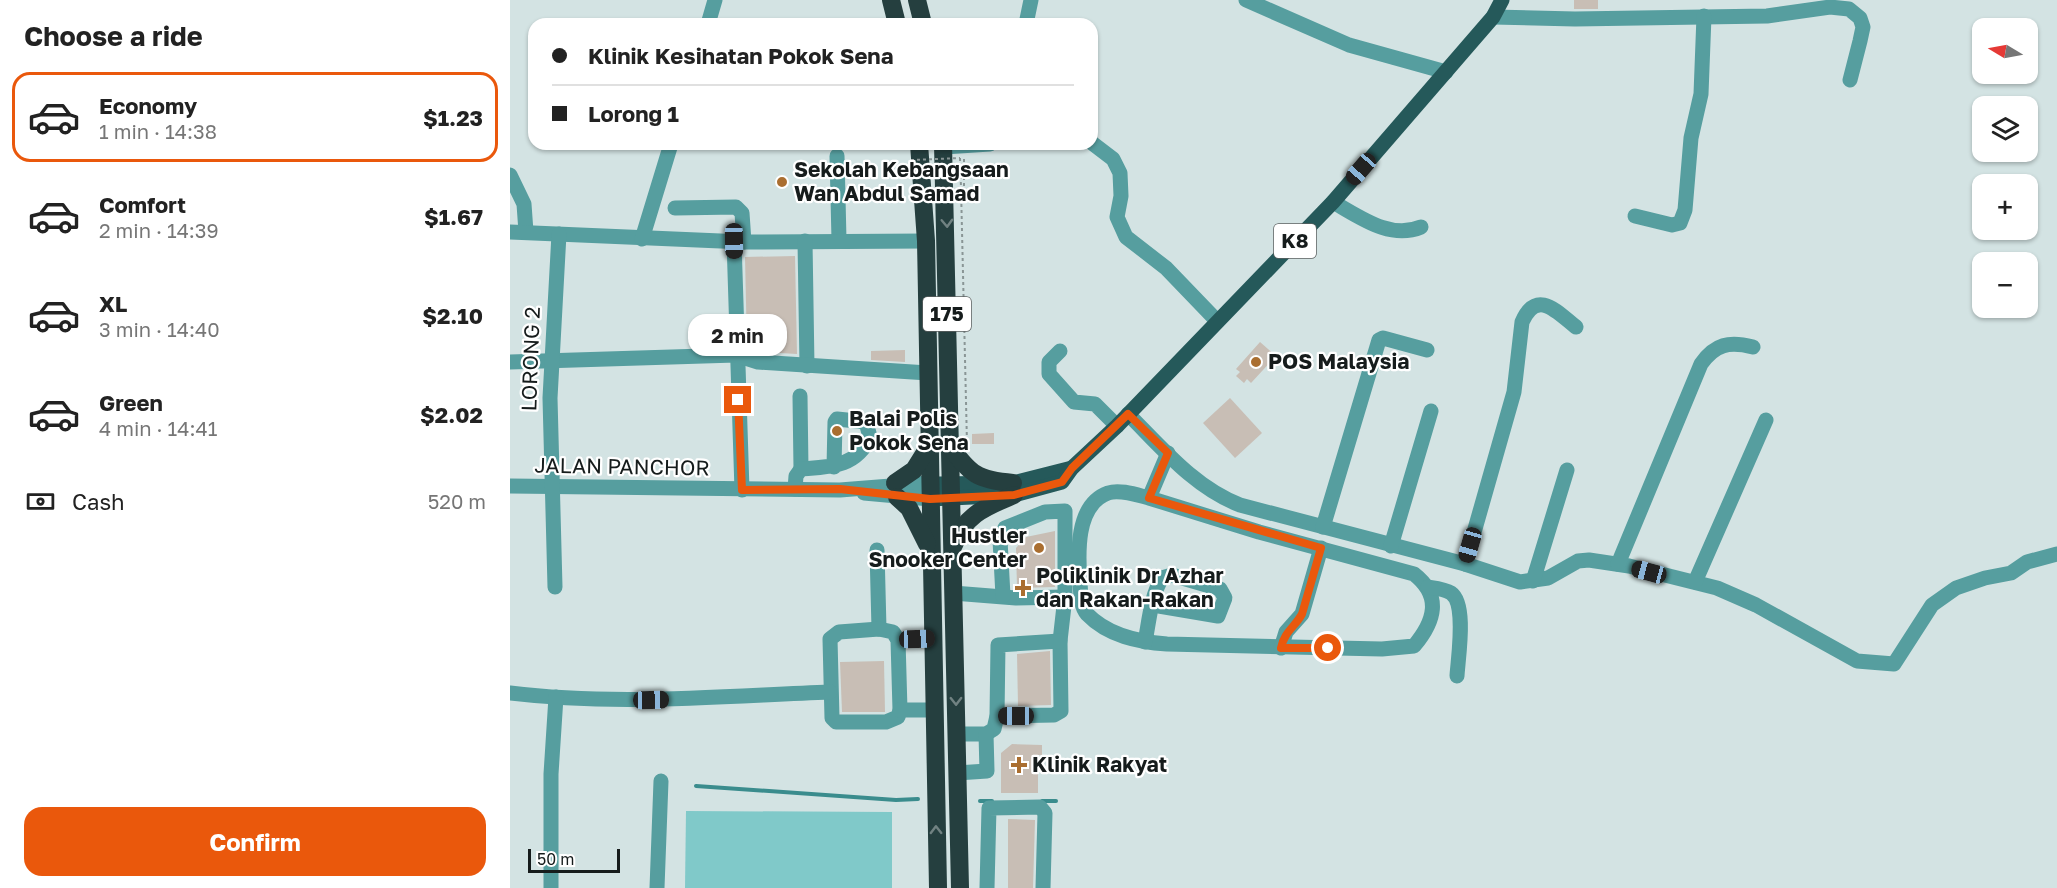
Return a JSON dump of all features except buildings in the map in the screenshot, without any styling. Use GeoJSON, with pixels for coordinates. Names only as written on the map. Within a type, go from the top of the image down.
{"type":"FeatureCollection","features":[{"type":"Feature","properties":{"kind":"highway"},"geometry":{"type":"LineString","coordinates":[[891,0],[896,18]]}},
{"type":"Feature","properties":{"kind":"highway"},"geometry":{"type":"LineString","coordinates":[[917,0],[922,18]]}},
{"type":"Feature","properties":{"kind":"highway","name":"175"},"geometry":{"type":"LineString","coordinates":[[951,150],[949,445],[960,888]]}},
{"type":"Feature","properties":{"kind":"highway","name":"175"},"geometry":{"type":"LineString","coordinates":[[913,154],[926,241],[938,888]]}},
{"type":"Feature","properties":{"kind":"highway"},"geometry":{"type":"LineString","coordinates":[[930,444],[914,470],[896,490],[914,515],[931,551]]}},
{"type":"Feature","properties":{"kind":"highway"},"geometry":{"type":"LineString","coordinates":[[949,445],[970,472],[1014,489]]}},
{"type":"Feature","properties":{"kind":"highway"},"geometry":{"type":"LineString","coordinates":[[952,550],[962,528],[977,511],[1014,489]]}},
{"type":"Feature","properties":{"kind":"main road","name":"K8"},"geometry":{"type":"LineString","coordinates":[[929,491],[1014,489],[1062,482],[1072,468],[1117,426],[1333,202],[1493,17],[1502,0]]}},
{"type":"Feature","properties":{"kind":"street"},"geometry":{"type":"LineString","coordinates":[[710,18],[715,0]]}},
{"type":"Feature","properties":{"kind":"street"},"geometry":{"type":"LineString","coordinates":[[1027,18],[1031,0]]}},
{"type":"Feature","properties":{"kind":"street"},"geometry":{"type":"LineString","coordinates":[[1246,0],[1349,45],[1446,72]]}},
{"type":"Feature","properties":{"kind":"street"},"geometry":{"type":"LineString","coordinates":[[1493,17],[1585,19],[1783,16],[1821,8],[1849,9],[1860,18],[1863,27],[1850,80]]}},
{"type":"Feature","properties":{"kind":"street"},"geometry":{"type":"LineString","coordinates":[[1635,216],[1672,225],[1680,223],[1685,210],[1691,138],[1701,94],[1704,16]]}},
{"type":"Feature","properties":{"kind":"street"},"geometry":{"type":"LineString","coordinates":[[1098,148],[1113,159],[1120,173],[1121,196],[1117,217],[1126,237],[1166,268],[1217,321]]}},
{"type":"Feature","properties":{"kind":"street"},"geometry":{"type":"LineString","coordinates":[[642,239],[669,150]]}},
{"type":"Feature","properties":{"kind":"street"},"geometry":{"type":"LineString","coordinates":[[837,156],[839,240]]}},
{"type":"Feature","properties":{"kind":"street"},"geometry":{"type":"LineString","coordinates":[[510,176],[524,204],[526,232]]}},
{"type":"Feature","properties":{"kind":"street"},"geometry":{"type":"LineString","coordinates":[[1333,202],[1370,223],[1390,230],[1411,231],[1421,226]]}},
{"type":"Feature","properties":{"kind":"street"},"geometry":{"type":"LineString","coordinates":[[675,208],[736,207],[742,213],[736,356],[742,490]]}},
{"type":"Feature","properties":{"kind":"street"},"geometry":{"type":"LineString","coordinates":[[510,232],[739,242],[926,241]]}},
{"type":"Feature","properties":{"kind":"street","name":"LORONG 2"},"geometry":{"type":"LineString","coordinates":[[555,587],[551,362],[559,234]]}},
{"type":"Feature","properties":{"kind":"street"},"geometry":{"type":"LineString","coordinates":[[805,241],[807,366]]}},
{"type":"Feature","properties":{"kind":"street"},"geometry":{"type":"LineString","coordinates":[[1465,564],[1514,392],[1522,322],[1527,312],[1538,304],[1548,305],[1576,327]]}},
{"type":"Feature","properties":{"kind":"street"},"geometry":{"type":"LineString","coordinates":[[1323,527],[1379,340],[1383,338],[1427,350]]}},
{"type":"Feature","properties":{"kind":"street"},"geometry":{"type":"LineString","coordinates":[[1618,564],[1701,364],[1707,355],[1724,344],[1736,343],[1753,346]]}},
{"type":"Feature","properties":{"kind":"street"},"geometry":{"type":"LineString","coordinates":[[1060,351],[1049,362],[1049,374],[1074,402],[1095,404],[1117,426]]}},
{"type":"Feature","properties":{"kind":"street"},"geometry":{"type":"LineString","coordinates":[[510,362],[736,356],[758,362],[928,373]]}},
{"type":"Feature","properties":{"kind":"street"},"geometry":{"type":"LineString","coordinates":[[795,489],[796,476],[801,469],[800,396]]}},
{"type":"Feature","properties":{"kind":"street"},"geometry":{"type":"LineString","coordinates":[[1391,546],[1431,411]]}},
{"type":"Feature","properties":{"kind":"street"},"geometry":{"type":"LineString","coordinates":[[1128,414],[1192,476],[1226,499],[1391,546],[1465,564],[1520,582],[1548,578],[1578,561],[1618,564],[1695,582],[1749,601],[1857,661],[1893,664],[1932,605],[1956,588],[1985,578],[2011,573],[2027,562],[2057,554]]}},
{"type":"Feature","properties":{"kind":"street"},"geometry":{"type":"LineString","coordinates":[[1695,582],[1767,420]]}},
{"type":"Feature","properties":{"kind":"street"},"geometry":{"type":"LineString","coordinates":[[1149,498],[1168,453]]}},
{"type":"Feature","properties":{"kind":"street"},"geometry":{"type":"LineString","coordinates":[[801,469],[834,467]]}},
{"type":"Feature","properties":{"kind":"street"},"geometry":{"type":"LineString","coordinates":[[1533,581],[1567,470]]}},
{"type":"Feature","properties":{"kind":"street","name":"JALAN PANCHOR"},"geometry":{"type":"LineString","coordinates":[[510,486],[929,491]]}},
{"type":"Feature","properties":{"kind":"street"},"geometry":{"type":"LineString","coordinates":[[1428,587],[1432,614],[1428,627],[1414,646],[1404,648],[1281,648],[1145,642],[1110,630],[1086,613],[1082,604],[1079,552],[1083,523],[1091,506],[1101,496],[1111,492],[1120,492],[1149,498],[1414,574],[1428,587],[1451,593],[1458,601],[1460,624],[1457,676]]}},
{"type":"Feature","properties":{"kind":"street"},"geometry":{"type":"LineString","coordinates":[[997,716],[1054,715],[1061,711],[1060,641],[1065,597],[1065,512],[1057,511],[1024,519],[1005,528],[1001,534],[1009,597]]}},
{"type":"Feature","properties":{"kind":"street"},"geometry":{"type":"LineString","coordinates":[[1281,648],[1286,632],[1302,614],[1321,548]]}},
{"type":"Feature","properties":{"kind":"street"},"geometry":{"type":"LineString","coordinates":[[877,550],[879,629]]}},
{"type":"Feature","properties":{"kind":"street"},"geometry":{"type":"LineString","coordinates":[[953,593],[1009,597],[1065,597]]}},
{"type":"Feature","properties":{"kind":"street"},"geometry":{"type":"LineString","coordinates":[[1145,642],[1153,605]]}},
{"type":"Feature","properties":{"kind":"street"},"geometry":{"type":"LineString","coordinates":[[879,629],[893,632],[898,640],[900,710],[898,717],[886,722],[836,722],[832,718],[830,692],[830,639],[839,632],[879,629]]}},
{"type":"Feature","properties":{"kind":"street"},"geometry":{"type":"LineString","coordinates":[[898,640],[932,638]]}},
{"type":"Feature","properties":{"kind":"street"},"geometry":{"type":"LineString","coordinates":[[956,734],[986,734],[994,729],[997,716],[998,645],[1060,641]]}},
{"type":"Feature","properties":{"kind":"street"},"geometry":{"type":"LineString","coordinates":[[510,693],[556,698],[651,700],[830,692]]}},
{"type":"Feature","properties":{"kind":"street"},"geometry":{"type":"LineString","coordinates":[[551,888],[551,774],[556,698]]}},
{"type":"Feature","properties":{"kind":"street"},"geometry":{"type":"LineString","coordinates":[[900,710],[934,710]]}},
{"type":"Feature","properties":{"kind":"street"},"geometry":{"type":"LineString","coordinates":[[957,774],[987,771],[986,734]]}},
{"type":"Feature","properties":{"kind":"street"},"geometry":{"type":"LineString","coordinates":[[657,888],[661,781]]}},
{"type":"Feature","properties":{"kind":"street"},"geometry":{"type":"LineString","coordinates":[[987,888],[989,808],[1040,807],[1044,809],[1043,888]]}},
{"type":"Feature","properties":{"kind":"path"},"geometry":{"type":"LineString","coordinates":[[908,168],[908,157],[913,154],[943,150]]}},
{"type":"Feature","properties":{"kind":"path"},"geometry":{"type":"LineString","coordinates":[[951,150],[961,188],[967,444],[970,450]]}},
{"type":"Feature","properties":{"kind":"path"},"geometry":{"type":"LineString","coordinates":[[952,150],[964,155],[964,188],[961,188]]}},
{"type":"Feature","properties":{"kind":"shaded area"},"geometry":{"type":"Polygon","coordinates":[[[686,811],[892,812],[892,888],[685,888],[686,811]]]}},
{"type":"Feature","properties":{"kind":"waterway"},"geometry":{"type":"LineString","coordinates":[[696,786],[896,800],[918,799]]}},
{"type":"Feature","properties":{"kind":"waterway"},"geometry":{"type":"LineString","coordinates":[[980,801],[992,801]]}},
{"type":"Feature","properties":{"kind":"waterway"},"geometry":{"type":"LineString","coordinates":[[1042,801],[1056,801]]}},
{"type":"Feature","properties":{"kind":"place","name":"Sekolah Kebangsaan Wan Abdul Samad"},"geometry":{"type":"Point","coordinates":[782,182]}},
{"type":"Feature","properties":{"kind":"place","name":"POS Malaysia"},"geometry":{"type":"Point","coordinates":[1256,362]}},
{"type":"Feature","properties":{"kind":"place","name":"Balai Polis Pokok Sena"},"geometry":{"type":"Point","coordinates":[837,431]}},
{"type":"Feature","properties":{"kind":"place","name":"Hustler Snooker Center"},"geometry":{"type":"Point","coordinates":[1039,548]}},
{"type":"Feature","properties":{"kind":"place","name":"Poliklinik Dr Azhar dan Rakan-Rakan"},"geometry":{"type":"Point","coordinates":[1023,588]}},
{"type":"Feature","properties":{"kind":"place","name":"Klinik Rakyat"},"geometry":{"type":"Point","coordinates":[1019,765]}},
{"type":"Feature","properties":{"kind":"route"},"geometry":{"type":"LineString","coordinates":[[738,400],[742,490],[840,489],[930,499],[1014,495],[1062,482],[1072,468],[1128,414],[1168,453],[1160,467],[1149,498],[1259,532],[1321,548],[1302,614],[1292,628],[1286,632],[1281,648],[1328,648]]}}]}
